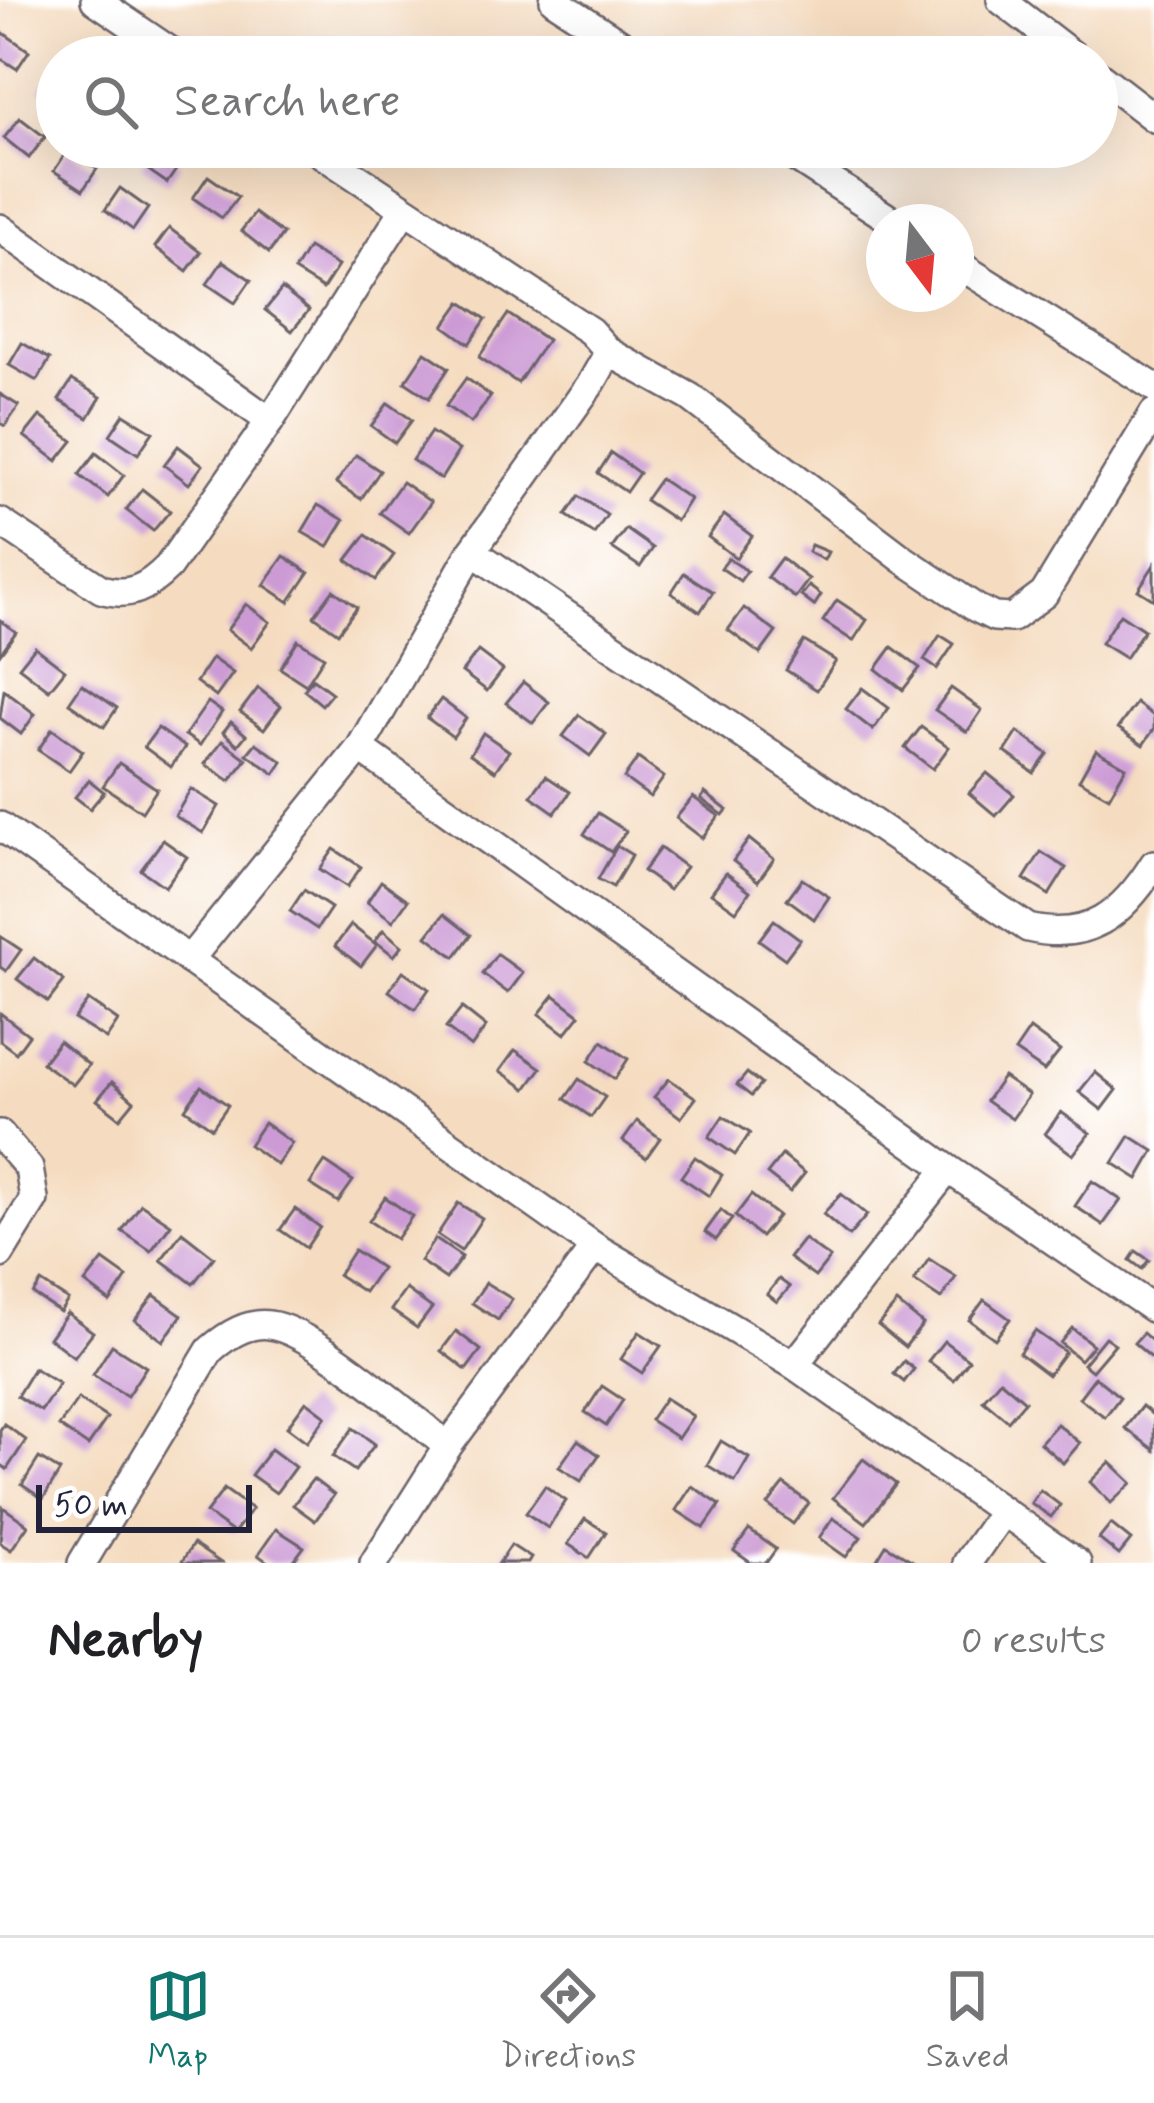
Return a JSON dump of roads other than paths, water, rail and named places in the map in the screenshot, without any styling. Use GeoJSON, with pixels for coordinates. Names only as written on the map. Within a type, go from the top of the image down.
{"type":"FeatureCollection","features":[{"type":"Feature","properties":{"kind":"street"},"geometry":{"type":"LineString","coordinates":[[95,0],[148,36]]}},
{"type":"Feature","properties":{"kind":"street"},"geometry":{"type":"LineString","coordinates":[[554,0],[609,36]]}},
{"type":"Feature","properties":{"kind":"street"},"geometry":{"type":"LineString","coordinates":[[1001,0],[1048,36]]}},
{"type":"Feature","properties":{"kind":"street"},"geometry":{"type":"LineString","coordinates":[[1118,90],[1154,118]]}},
{"type":"Feature","properties":{"kind":"street"},"geometry":{"type":"LineString","coordinates":[[342,168],[590,331],[609,352],[690,398],[903,559],[994,617],[1012,618],[1044,594],[1154,413]]}},
{"type":"Feature","properties":{"kind":"street"},"geometry":{"type":"LineString","coordinates":[[811,168],[866,204]]}},
{"type":"Feature","properties":{"kind":"street"},"geometry":{"type":"LineString","coordinates":[[0,522],[101,589],[116,594],[150,585],[168,567],[270,421],[404,210]]}},
{"type":"Feature","properties":{"kind":"street"},"geometry":{"type":"LineString","coordinates":[[0,228],[270,421]]}},
{"type":"Feature","properties":{"kind":"street"},"geometry":{"type":"LineString","coordinates":[[974,274],[1154,387]]}},
{"type":"Feature","properties":{"kind":"street"},"geometry":{"type":"LineString","coordinates":[[189,960],[360,748],[472,551],[609,352]]}},
{"type":"Feature","properties":{"kind":"street"},"geometry":{"type":"LineString","coordinates":[[472,551],[1028,928],[1058,935],[1104,920],[1154,864]]}},
{"type":"Feature","properties":{"kind":"street"},"geometry":{"type":"LineString","coordinates":[[360,748],[949,1169],[1151,1300]]}},
{"type":"Feature","properties":{"kind":"street"},"geometry":{"type":"LineString","coordinates":[[1,828],[595,1247],[794,1365],[1077,1563]]}},
{"type":"Feature","properties":{"kind":"street"},"geometry":{"type":"LineString","coordinates":[[0,1134],[24,1159],[34,1189],[34,1199],[0,1254]]}},
{"type":"Feature","properties":{"kind":"street"},"geometry":{"type":"LineString","coordinates":[[794,1365],[949,1169]]}},
{"type":"Feature","properties":{"kind":"street"},"geometry":{"type":"LineString","coordinates":[[374,1563],[448,1446],[595,1247]]}},
{"type":"Feature","properties":{"kind":"street"},"geometry":{"type":"LineString","coordinates":[[82,1563],[210,1350],[240,1330],[269,1325],[301,1338],[448,1446]]}},
{"type":"Feature","properties":{"kind":"street"},"geometry":{"type":"LineString","coordinates":[[967,1563],[1002,1513]]}}]}
